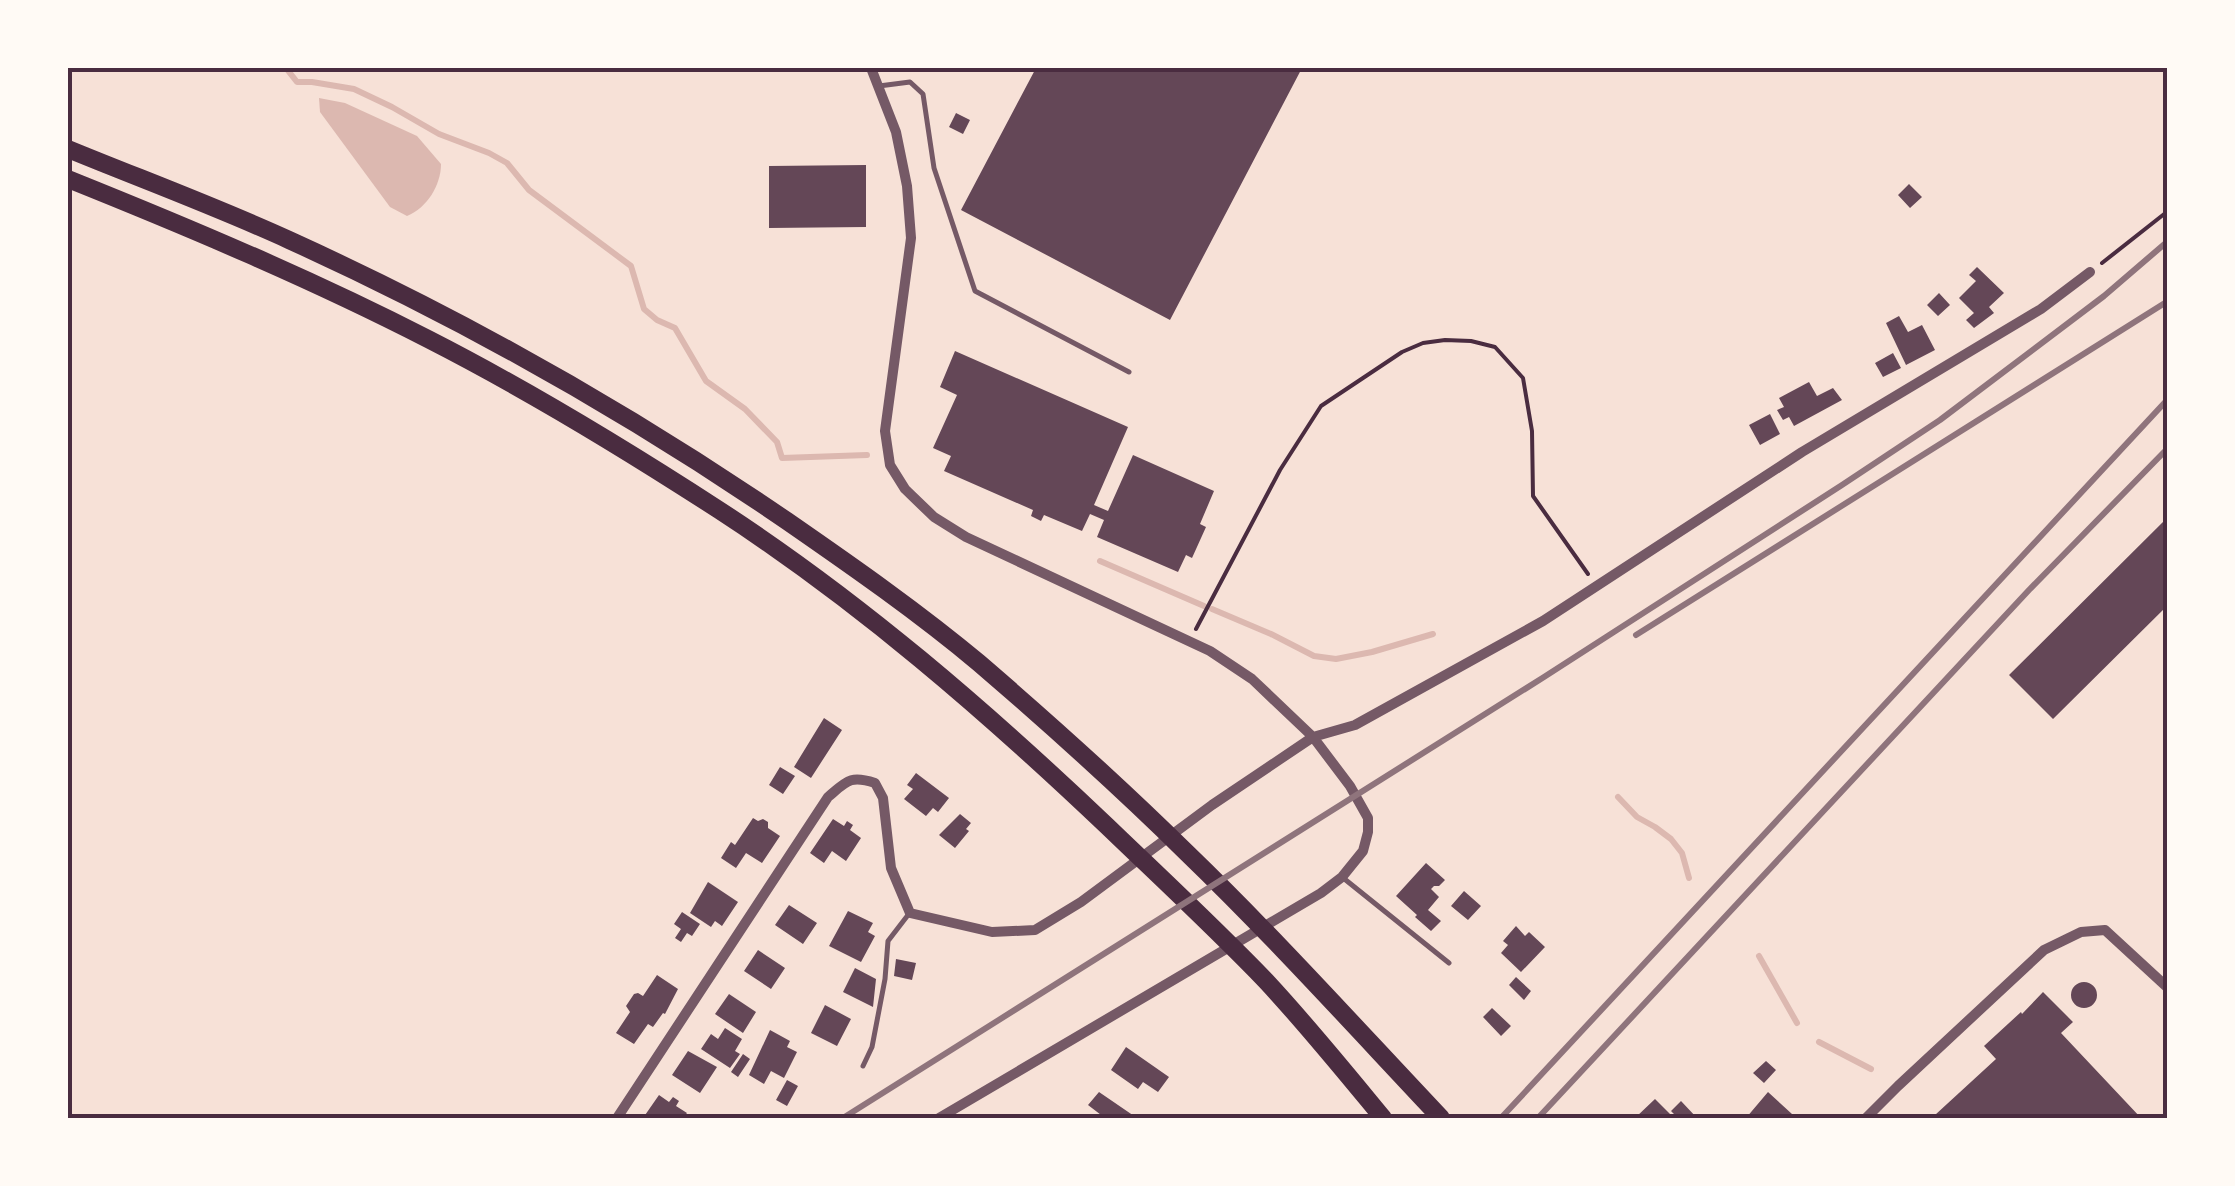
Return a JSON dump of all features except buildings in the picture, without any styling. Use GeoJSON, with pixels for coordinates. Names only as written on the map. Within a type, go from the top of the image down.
{"type":"FeatureCollection","features":[{"type":"Feature","properties":{"kind":"highway"},"geometry":{"type":"LineString","coordinates":[[68,149],[286,238],[441,313],[604,404],[732,483],[858,569],[976,660],[1087,758],[1291,959],[1441,1118]]}},
{"type":"Feature","properties":{"kind":"highway"},"geometry":{"type":"LineString","coordinates":[[68,180],[199,232],[428,339],[590,430],[721,512],[840,596],[960,692],[1157,874],[1290,1007],[1383,1118]]}},
{"type":"Feature","properties":{"kind":"street"},"geometry":{"type":"LineString","coordinates":[[871,68],[896,132],[907,186],[911,238],[885,430],[890,465],[904,489],[934,517],[966,537],[1210,651],[1252,680],[1312,736],[1350,786],[1368,818],[1362,851],[1342,877],[1321,893],[939,1118]]}},
{"type":"Feature","properties":{"kind":"street"},"geometry":{"type":"LineString","coordinates":[[617,1118],[828,797],[845,782],[858,778],[875,784],[883,798],[891,868],[910,912],[992,932],[1035,930],[1081,902],[1312,736],[1355,725],[1543,620],[1802,452],[2040,309],[2090,272]]}},
{"type":"Feature","properties":{"kind":"street"},"geometry":{"type":"LineString","coordinates":[[1866,1118],[2044,950],[2081,932],[2105,930],[2168,988]]}},
{"type":"Feature","properties":{"kind":"lane"},"geometry":{"type":"LineString","coordinates":[[879,86],[910,82],[923,94],[934,168],[975,292],[1129,372]]}},
{"type":"Feature","properties":{"kind":"lane"},"geometry":{"type":"LineString","coordinates":[[1342,877],[1449,963]]}},
{"type":"Feature","properties":{"kind":"lane"},"geometry":{"type":"LineString","coordinates":[[863,1066],[872,1046],[888,941],[910,912]]}},
{"type":"Feature","properties":{"kind":"path"},"geometry":{"type":"LineString","coordinates":[[2090,272],[2168,210]]}},
{"type":"Feature","properties":{"kind":"path"},"geometry":{"type":"LineString","coordinates":[[1189,641],[1280,470],[1321,406],[1402,352],[1423,343],[1445,340],[1471,340],[1495,347],[1523,378],[1532,431],[1533,496],[1596,586]]}},
{"type":"Feature","properties":{"kind":"shaded area"},"geometry":{"type":"Polygon","coordinates":[[[319,98],[345,103],[417,136],[441,164],[436,188],[427,202],[407,216],[390,207],[320,112],[319,98]]]}},
{"type":"Feature","properties":{"kind":"waterway"},"geometry":{"type":"LineString","coordinates":[[286,68],[297,82],[354,89],[439,134],[507,163],[529,190],[631,266],[644,309],[675,328],[706,381],[745,409],[777,442],[782,458],[867,455]]}},
{"type":"Feature","properties":{"kind":"waterway"},"geometry":{"type":"LineString","coordinates":[[1100,561],[1204,606]]}},
{"type":"Feature","properties":{"kind":"waterway"},"geometry":{"type":"LineString","coordinates":[[1212,609],[1314,656],[1336,659],[1433,634]]}},
{"type":"Feature","properties":{"kind":"waterway"},"geometry":{"type":"LineString","coordinates":[[1618,797],[1637,817],[1671,839],[1682,853],[1689,878]]}},
{"type":"Feature","properties":{"kind":"waterway"},"geometry":{"type":"LineString","coordinates":[[1759,956],[1797,1023]]}},
{"type":"Feature","properties":{"kind":"waterway"},"geometry":{"type":"LineString","coordinates":[[1819,1042],[1871,1069]]}},
{"type":"Feature","properties":{"kind":"railway"},"geometry":{"type":"LineString","coordinates":[[843,1118],[1842,485],[1940,420],[2104,296],[2168,241]]}},
{"type":"Feature","properties":{"kind":"railway"},"geometry":{"type":"LineString","coordinates":[[1636,635],[2168,301]]}},
{"type":"Feature","properties":{"kind":"railway"},"geometry":{"type":"LineString","coordinates":[[1501,1118],[2168,399]]}},
{"type":"Feature","properties":{"kind":"railway"},"geometry":{"type":"LineString","coordinates":[[1538,1118],[2029,590],[2168,448]]}}]}
